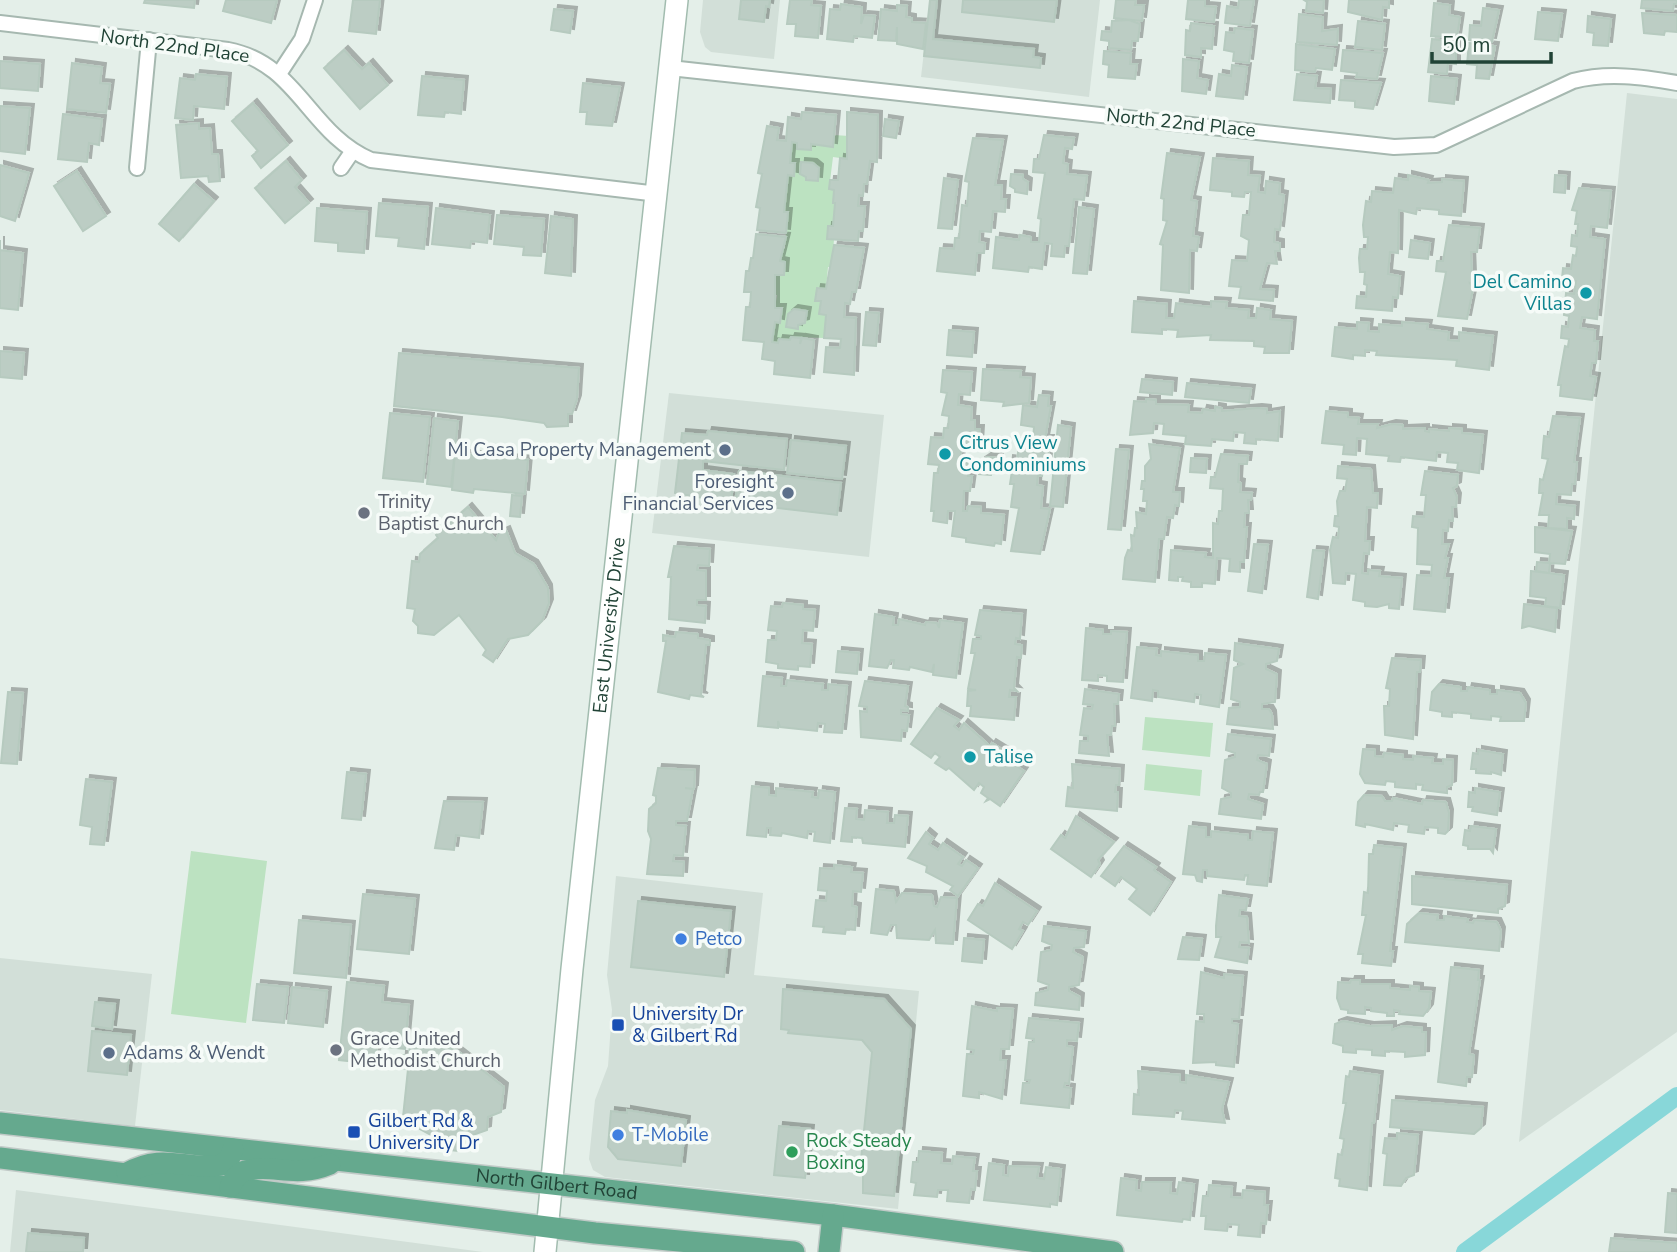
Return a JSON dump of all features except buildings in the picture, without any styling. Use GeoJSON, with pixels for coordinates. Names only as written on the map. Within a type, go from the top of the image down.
{"type":"FeatureCollection","features":[{"type":"Feature","properties":{"kind":"main road","name":"East University Drive"},"geometry":{"type":"LineString","coordinates":[[545,1252],[572,969],[677,0]]}},
{"type":"Feature","properties":{"kind":"main road","name":"North Gilbert Road"},"geometry":{"type":"LineString","coordinates":[[0,1123],[833,1215],[1076,1250],[1113,1252]]}},
{"type":"Feature","properties":{"kind":"main road"},"geometry":{"type":"LineString","coordinates":[[125,1174],[146,1163],[221,1165],[229,1160],[233,1149]]}},
{"type":"Feature","properties":{"kind":"main road"},"geometry":{"type":"LineString","coordinates":[[0,1158],[547,1227],[794,1252]]}},
{"type":"Feature","properties":{"kind":"main road"},"geometry":{"type":"LineString","coordinates":[[230,1187],[235,1177],[245,1171],[298,1173],[313,1171],[339,1161]]}},
{"type":"Feature","properties":{"kind":"main road"},"geometry":{"type":"LineString","coordinates":[[829,1252],[833,1215]]}},
{"type":"Feature","properties":{"kind":"street"},"geometry":{"type":"LineString","coordinates":[[279,74],[302,38],[315,0]]}},
{"type":"Feature","properties":{"kind":"street","name":"North 22nd Place"},"geometry":{"type":"LineString","coordinates":[[0,23],[243,52],[257,58],[279,74],[352,152],[395,165],[658,194]]}},
{"type":"Feature","properties":{"kind":"street"},"geometry":{"type":"LineString","coordinates":[[137,168],[149,40]]}},
{"type":"Feature","properties":{"kind":"street","name":"North 22nd Place"},"geometry":{"type":"LineString","coordinates":[[670,68],[1394,147],[1436,145],[1484,125],[1552,90],[1591,76],[1610,75],[1677,83]]}},
{"type":"Feature","properties":{"kind":"street"},"geometry":{"type":"LineString","coordinates":[[341,169],[352,152]]}},
{"type":"Feature","properties":{"kind":"shaded area"},"geometry":{"type":"Polygon","coordinates":[[[703,0],[780,0],[774,59],[711,52],[705,47],[700,32],[703,0]]]}},
{"type":"Feature","properties":{"kind":"shaded area"},"geometry":{"type":"Polygon","coordinates":[[[930,0],[1100,0],[1089,97],[921,77],[930,0]]]}},
{"type":"Feature","properties":{"kind":"shaded area"},"geometry":{"type":"Polygon","coordinates":[[[1627,93],[1677,99],[1677,1032],[1519,1142],[1627,93]]]}},
{"type":"Feature","properties":{"kind":"shaded area"},"geometry":{"type":"Polygon","coordinates":[[[669,393],[884,415],[869,557],[652,533],[669,393]]]}},
{"type":"Feature","properties":{"kind":"shaded area"},"geometry":{"type":"Polygon","coordinates":[[[616,876],[763,893],[754,975],[919,991],[898,1209],[605,1177],[593,1170],[589,1159],[595,1100],[608,1066],[612,1010],[607,975],[616,876]]]}},
{"type":"Feature","properties":{"kind":"shaded area"},"geometry":{"type":"Polygon","coordinates":[[[0,958],[152,974],[135,1126],[0,1110],[0,958]]]}},
{"type":"Feature","properties":{"kind":"shaded area"},"geometry":{"type":"Polygon","coordinates":[[[16,1190],[483,1252],[10,1252],[16,1190]]]}},
{"type":"Feature","properties":{"kind":"green space"},"geometry":{"type":"Polygon","coordinates":[[[834,135],[849,136],[847,159],[833,157],[829,189],[834,190],[835,203],[833,226],[828,226],[827,238],[834,239],[832,267],[828,267],[826,289],[817,289],[816,300],[821,301],[820,314],[826,315],[824,338],[791,337],[790,340],[779,339],[778,343],[772,342],[775,322],[780,323],[781,308],[775,308],[777,295],[773,295],[775,275],[784,275],[785,262],[780,261],[782,249],[785,248],[787,212],[784,212],[788,175],[794,176],[795,163],[790,163],[792,142],[797,143],[797,149],[810,150],[811,144],[833,146],[834,135]]]}},
{"type":"Feature","properties":{"kind":"green space"},"geometry":{"type":"Polygon","coordinates":[[[1145,717],[1213,723],[1210,757],[1142,750],[1145,717]]]}},
{"type":"Feature","properties":{"kind":"green space"},"geometry":{"type":"Polygon","coordinates":[[[1146,764],[1202,770],[1200,796],[1144,790],[1146,764]]]}},
{"type":"Feature","properties":{"kind":"green space"},"geometry":{"type":"Polygon","coordinates":[[[191,851],[267,861],[246,1023],[171,1014],[191,851]]]}},
{"type":"Feature","properties":{"kind":"waterway"},"geometry":{"type":"LineString","coordinates":[[1465,1252],[1677,1096]]}},
{"type":"Feature","properties":{"kind":"place","name":"Del Camino Villas"},"geometry":{"type":"Point","coordinates":[1586,293]}},
{"type":"Feature","properties":{"kind":"place","name":"Mi Casa Property Management"},"geometry":{"type":"Point","coordinates":[725,450]}},
{"type":"Feature","properties":{"kind":"place","name":"Citrus View Condominiums"},"geometry":{"type":"Point","coordinates":[945,454]}},
{"type":"Feature","properties":{"kind":"place","name":"Foresight Financial Services"},"geometry":{"type":"Point","coordinates":[788,493]}},
{"type":"Feature","properties":{"kind":"place","name":"Trinity Baptist Church"},"geometry":{"type":"Point","coordinates":[364,513]}},
{"type":"Feature","properties":{"kind":"place","name":"Talise"},"geometry":{"type":"Point","coordinates":[970,757]}},
{"type":"Feature","properties":{"kind":"place","name":"Petco"},"geometry":{"type":"Point","coordinates":[681,939]}},
{"type":"Feature","properties":{"kind":"place","name":"University Dr & Gilbert Rd"},"geometry":{"type":"Point","coordinates":[618,1025]}},
{"type":"Feature","properties":{"kind":"place","name":"Grace United Methodist Church"},"geometry":{"type":"Point","coordinates":[336,1050]}},
{"type":"Feature","properties":{"kind":"place","name":"Adams & Wendt"},"geometry":{"type":"Point","coordinates":[109,1053]}},
{"type":"Feature","properties":{"kind":"place","name":"Gilbert Rd & University Dr"},"geometry":{"type":"Point","coordinates":[354,1132]}},
{"type":"Feature","properties":{"kind":"place","name":"T-Mobile"},"geometry":{"type":"Point","coordinates":[618,1135]}},
{"type":"Feature","properties":{"kind":"place","name":"Rock Steady Boxing"},"geometry":{"type":"Point","coordinates":[792,1152]}}]}
